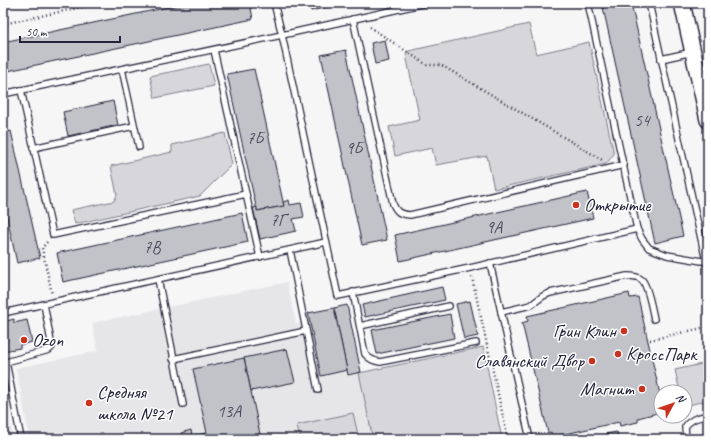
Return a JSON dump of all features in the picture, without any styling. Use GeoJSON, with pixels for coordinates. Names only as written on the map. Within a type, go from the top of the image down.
{"type":"FeatureCollection","features":[{"type":"Feature","properties":{"kind":"main road"},"geometry":{"type":"LineString","coordinates":[[682,3],[708,120]]}},
{"type":"Feature","properties":{"kind":"lane"},"geometry":{"type":"LineString","coordinates":[[274,3],[338,296],[470,268],[637,229]]}},
{"type":"Feature","properties":{"kind":"lane"},"geometry":{"type":"LineString","coordinates":[[3,94],[214,50],[426,3]]}},
{"type":"Feature","properties":{"kind":"lane"},"geometry":{"type":"LineString","coordinates":[[588,3],[637,229],[649,248],[667,255],[707,262],[649,3]]}},
{"type":"Feature","properties":{"kind":"lane"},"geometry":{"type":"LineString","coordinates":[[353,19],[393,204],[396,211],[402,215],[410,215],[624,165]]}},
{"type":"Feature","properties":{"kind":"lane"},"geometry":{"type":"LineString","coordinates":[[214,50],[260,257]]}},
{"type":"Feature","properties":{"kind":"lane"},"geometry":{"type":"LineString","coordinates":[[661,59],[693,52]]}},
{"type":"Feature","properties":{"kind":"lane"},"geometry":{"type":"LineString","coordinates":[[122,69],[139,147]]}},
{"type":"Feature","properties":{"kind":"lane"},"geometry":{"type":"LineString","coordinates":[[21,90],[53,236],[246,194]]}},
{"type":"Feature","properties":{"kind":"lane"},"geometry":{"type":"LineString","coordinates":[[33,148],[134,126]]}},
{"type":"Feature","properties":{"kind":"lane"},"geometry":{"type":"LineString","coordinates":[[3,313],[326,242]]}},
{"type":"Feature","properties":{"kind":"lane"},"geometry":{"type":"LineString","coordinates":[[290,250],[318,390]]}},
{"type":"Feature","properties":{"kind":"lane"},"geometry":{"type":"LineString","coordinates":[[490,263],[530,439]]}},
{"type":"Feature","properties":{"kind":"lane"},"geometry":{"type":"LineString","coordinates":[[501,312],[531,305],[543,296],[550,293],[627,276],[633,276],[641,280],[646,287],[654,319]]}},
{"type":"Feature","properties":{"kind":"lane"},"geometry":{"type":"LineString","coordinates":[[158,279],[183,404]]}},
{"type":"Feature","properties":{"kind":"lane"},"geometry":{"type":"LineString","coordinates":[[354,292],[365,354],[369,359],[375,362],[476,343]]}},
{"type":"Feature","properties":{"kind":"lane"},"geometry":{"type":"LineString","coordinates":[[21,439],[6,362],[49,350],[52,347],[44,304]]}},
{"type":"Feature","properties":{"kind":"lane"},"geometry":{"type":"LineString","coordinates":[[360,326],[449,306]]}},
{"type":"Feature","properties":{"kind":"lane"},"geometry":{"type":"LineString","coordinates":[[173,359],[306,331]]}},
{"type":"Feature","properties":{"kind":"lane"},"geometry":{"type":"LineString","coordinates":[[686,439],[685,427],[688,422],[708,415]]}},
{"type":"Feature","properties":{"kind":"path"},"geometry":{"type":"LineString","coordinates":[[3,24],[100,3]]}},
{"type":"Feature","properties":{"kind":"path"},"geometry":{"type":"LineString","coordinates":[[370,27],[427,65],[441,65],[605,161]]}},
{"type":"Feature","properties":{"kind":"path"},"geometry":{"type":"LineString","coordinates":[[53,236],[42,248],[54,302]]}},
{"type":"Feature","properties":{"kind":"path"},"geometry":{"type":"LineString","coordinates":[[470,268],[508,439]]}},
{"type":"Feature","properties":{"kind":"path"},"geometry":{"type":"LineString","coordinates":[[650,340],[702,328]]}},
{"type":"Feature","properties":{"kind":"shaded area"},"geometry":{"type":"Polygon","coordinates":[[[529,24],[536,54],[589,42],[614,154],[606,164],[494,189],[487,156],[436,165],[432,148],[395,156],[389,127],[420,120],[406,55],[409,51],[529,24]]]}},
{"type":"Feature","properties":{"kind":"shaded area"},"geometry":{"type":"Polygon","coordinates":[[[209,64],[214,86],[155,98],[150,76],[209,64]]]}},
{"type":"Feature","properties":{"kind":"shaded area"},"geometry":{"type":"Polygon","coordinates":[[[225,133],[232,164],[200,196],[75,224],[71,210],[114,201],[117,195],[111,166],[172,152],[172,145],[225,133]]]}},
{"type":"Feature","properties":{"kind":"shaded area"},"geometry":{"type":"Polygon","coordinates":[[[287,282],[296,324],[309,321],[308,313],[334,308],[348,375],[483,347],[502,439],[30,439],[16,368],[98,351],[92,323],[287,282]]]}},
{"type":"Feature","properties":{"kind":"shaded area"},"geometry":{"type":"Polygon","coordinates":[[[483,347],[502,439],[373,439],[359,373],[483,347]]]}},
{"type":"Feature","properties":{"kind":"shaded area"},"geometry":{"type":"Polygon","coordinates":[[[706,363],[708,370],[708,400],[693,404],[693,384],[678,384],[675,370],[706,363]]]}},
{"type":"Feature","properties":{"kind":"shaded area"},"geometry":{"type":"Polygon","coordinates":[[[3,392],[13,439],[3,439],[3,392]]]}},
{"type":"Feature","properties":{"kind":"shaded area"},"geometry":{"type":"Polygon","coordinates":[[[353,413],[359,439],[300,439],[297,425],[353,413]]]}},
{"type":"Feature","properties":{"kind":"building"},"geometry":{"type":"Polygon","coordinates":[[[188,3],[250,3],[253,19],[3,72],[3,42],[188,3]]]}},
{"type":"Feature","properties":{"kind":"building"},"geometry":{"type":"Polygon","coordinates":[[[309,3],[345,3],[311,11],[309,3]]]}},
{"type":"Feature","properties":{"kind":"building"},"geometry":{"type":"Polygon","coordinates":[[[602,3],[631,3],[683,236],[655,243],[602,3]]]}},
{"type":"Feature","properties":{"kind":"building"},"geometry":{"type":"Polygon","coordinates":[[[385,40],[389,61],[375,64],[371,43],[385,40]]]}},
{"type":"Feature","properties":{"kind":"building"},"geometry":{"type":"Polygon","coordinates":[[[346,50],[387,240],[362,245],[321,55],[346,50]]]}},
{"type":"Feature","properties":{"kind":"building"},"geometry":{"type":"Polygon","coordinates":[[[254,69],[284,206],[257,211],[227,74],[254,69]]]}},
{"type":"Feature","properties":{"kind":"building"},"geometry":{"type":"Polygon","coordinates":[[[113,101],[118,125],[68,136],[63,112],[113,101]]]}},
{"type":"Feature","properties":{"kind":"building"},"geometry":{"type":"Polygon","coordinates":[[[11,131],[40,258],[17,263],[3,199],[3,133],[11,131]]]}},
{"type":"Feature","properties":{"kind":"building"},"geometry":{"type":"Polygon","coordinates":[[[587,192],[593,218],[400,261],[395,235],[587,192]]]}},
{"type":"Feature","properties":{"kind":"building"},"geometry":{"type":"Polygon","coordinates":[[[289,200],[290,205],[301,203],[304,217],[293,219],[296,231],[260,239],[253,208],[257,207],[257,211],[284,206],[283,202],[289,200]]]}},
{"type":"Feature","properties":{"kind":"building"},"geometry":{"type":"Polygon","coordinates":[[[242,213],[248,242],[63,282],[57,253],[242,213]]]}},
{"type":"Feature","properties":{"kind":"building"},"geometry":{"type":"Polygon","coordinates":[[[442,287],[445,300],[365,317],[362,305],[442,287]]]}},
{"type":"Feature","properties":{"kind":"building","name":"Славянский Двор"},"geometry":{"type":"Polygon","coordinates":[[[629,293],[630,298],[638,297],[658,384],[653,384],[653,414],[638,418],[638,422],[620,426],[619,422],[552,437],[551,432],[548,433],[522,323],[528,321],[527,316],[629,293]]]}},
{"type":"Feature","properties":{"kind":"building"},"geometry":{"type":"Polygon","coordinates":[[[470,301],[478,336],[464,339],[456,304],[470,301]]]}},
{"type":"Feature","properties":{"kind":"building"},"geometry":{"type":"Polygon","coordinates":[[[347,305],[361,372],[348,375],[334,308],[347,305]]]}},
{"type":"Feature","properties":{"kind":"building"},"geometry":{"type":"Polygon","coordinates":[[[334,308],[347,370],[321,376],[308,313],[334,308]]]}},
{"type":"Feature","properties":{"kind":"building"},"geometry":{"type":"Polygon","coordinates":[[[450,314],[454,338],[377,354],[372,330],[450,314]]]}},
{"type":"Feature","properties":{"kind":"building"},"geometry":{"type":"Polygon","coordinates":[[[14,319],[14,323],[27,320],[32,342],[20,345],[20,348],[3,351],[3,322],[14,319]]]}},
{"type":"Feature","properties":{"kind":"building"},"geometry":{"type":"Polygon","coordinates":[[[287,349],[295,382],[251,391],[244,358],[287,349]]]}},
{"type":"Feature","properties":{"kind":"building"},"geometry":{"type":"Polygon","coordinates":[[[244,358],[261,439],[183,439],[181,433],[191,430],[192,436],[207,433],[193,369],[244,358]]]}},
{"type":"Feature","properties":{"kind":"building"},"geometry":{"type":"Polygon","coordinates":[[[617,432],[619,439],[606,439],[605,434],[617,432]]]}},
{"type":"Feature","properties":{"kind":"place","name":"Открытие"},"geometry":{"type":"Point","coordinates":[576,205]}},
{"type":"Feature","properties":{"kind":"place","name":"Грин Клин"},"geometry":{"type":"Point","coordinates":[624,331]}},
{"type":"Feature","properties":{"kind":"place","name":"Ozon"},"geometry":{"type":"Point","coordinates":[24,340]}},
{"type":"Feature","properties":{"kind":"place","name":"КроссПарк"},"geometry":{"type":"Point","coordinates":[618,354]}},
{"type":"Feature","properties":{"kind":"place","name":"Славянский Двор"},"geometry":{"type":"Point","coordinates":[592,361]}},
{"type":"Feature","properties":{"kind":"place","name":"Магнит"},"geometry":{"type":"Point","coordinates":[642,389]}},
{"type":"Feature","properties":{"kind":"place","name":"Средняя школа №21"},"geometry":{"type":"Point","coordinates":[89,403]}}]}
